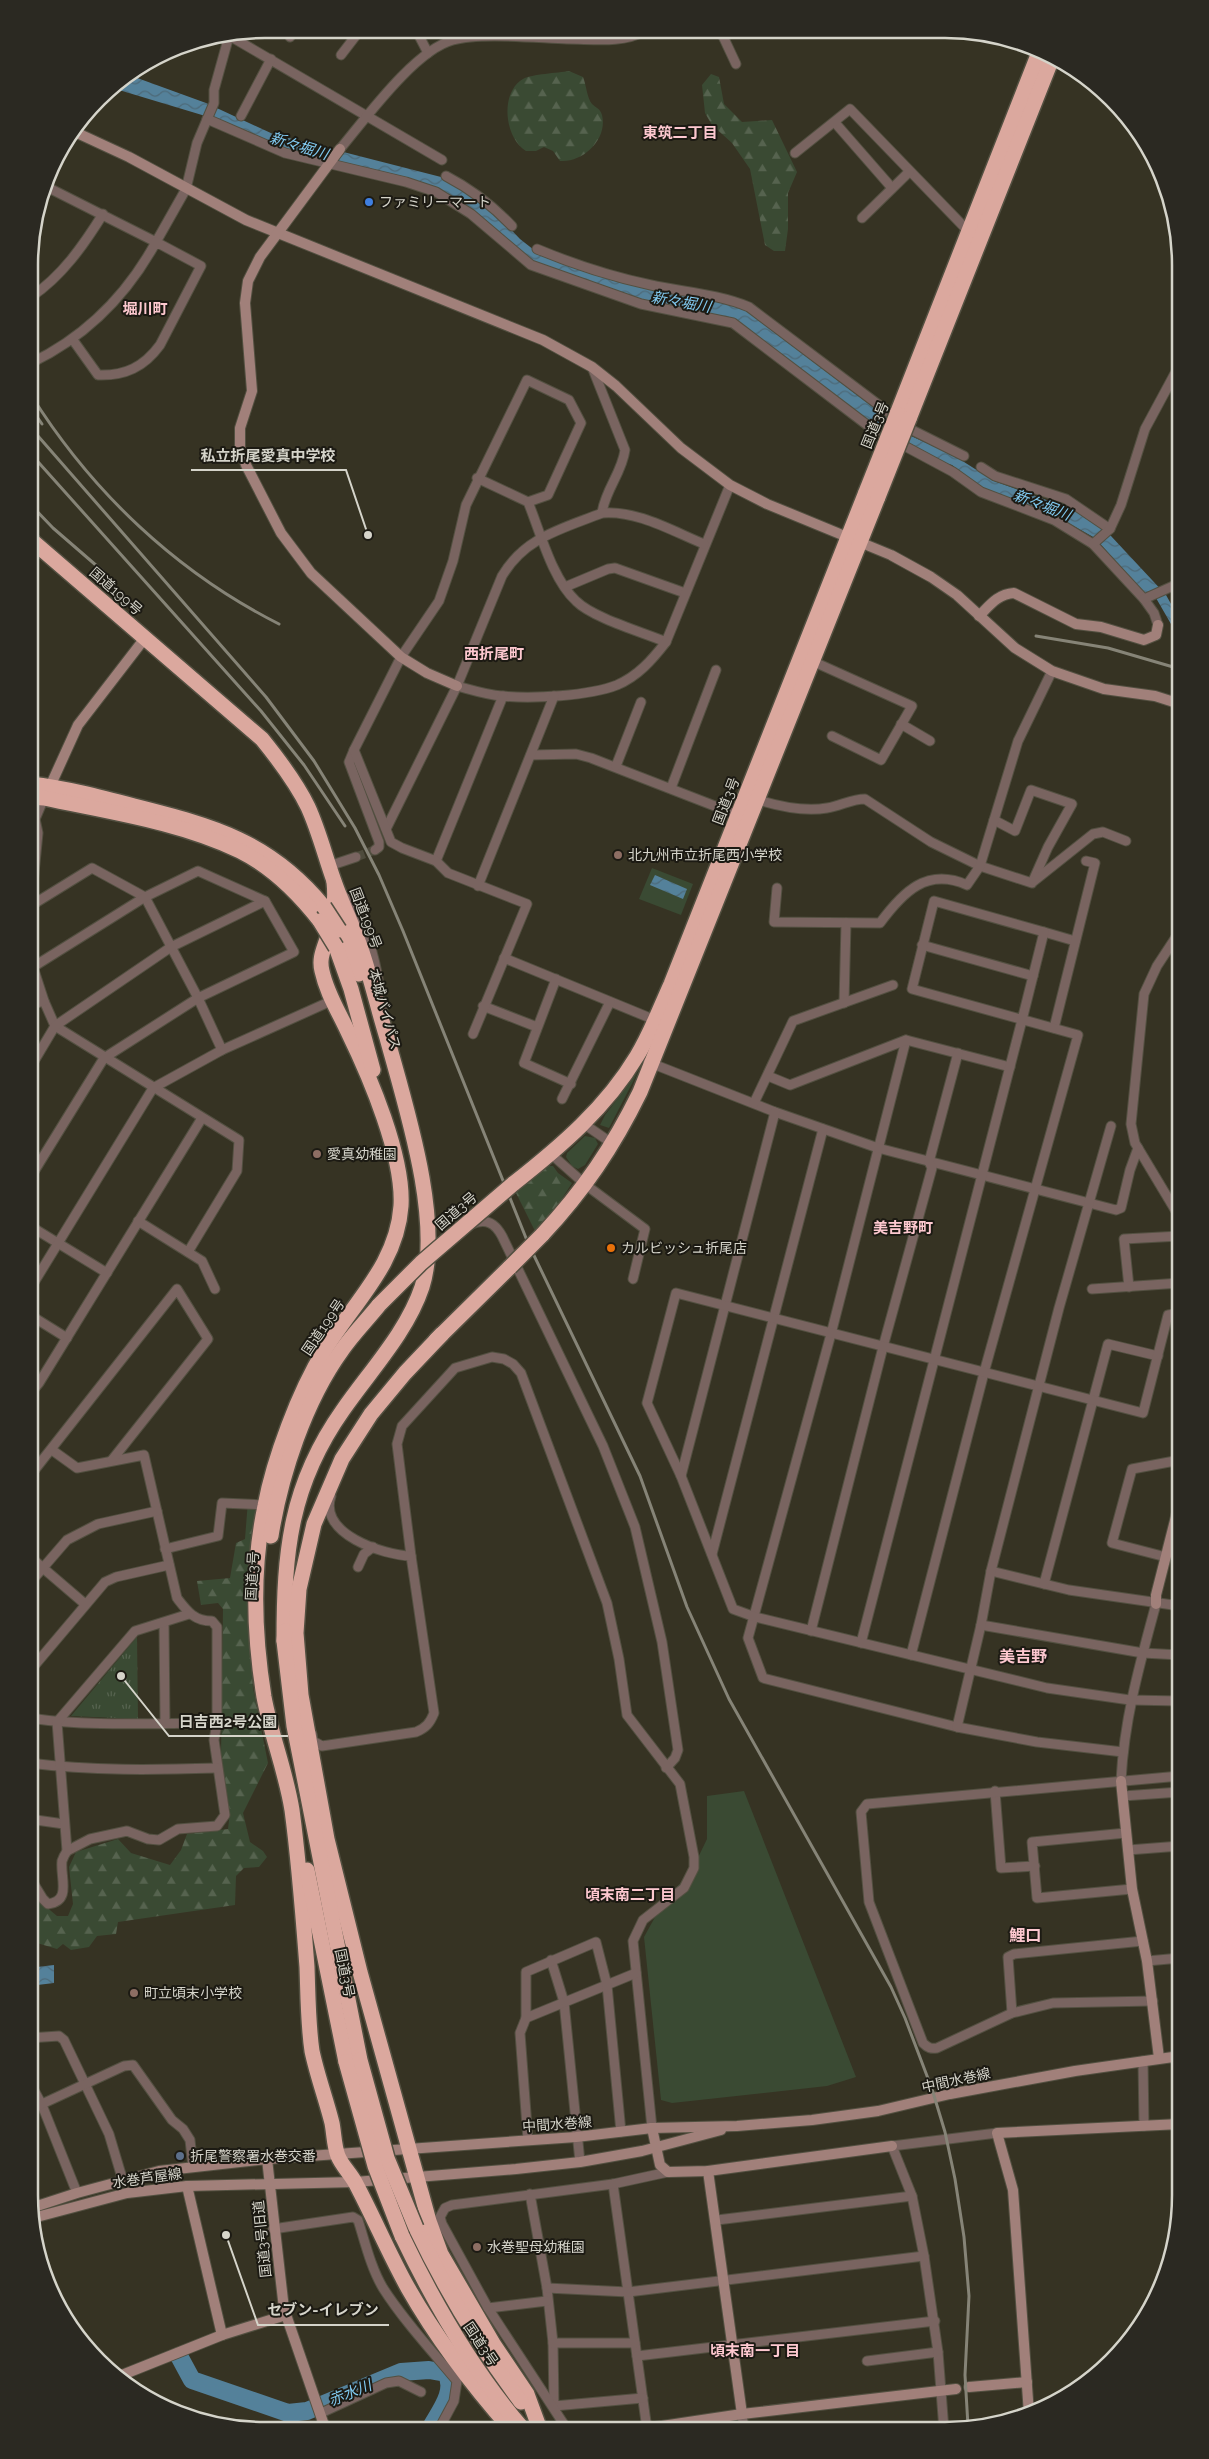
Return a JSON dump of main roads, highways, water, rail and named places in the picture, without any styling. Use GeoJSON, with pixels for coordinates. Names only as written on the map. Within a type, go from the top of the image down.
{"type":"FeatureCollection","features":[{"type":"Feature","properties":{"kind":"highway","name":"国道3号"},"geometry":{"type":"LineString","coordinates":[[976,235],[1037,58]]}},
{"type":"Feature","properties":{"kind":"highway","name":"国道3号"},"geometry":{"type":"LineString","coordinates":[[536,2422],[484,2353],[459,2311],[416,2228],[387,2158],[353,2061],[294,1726],[284,1641],[296,1560],[324,1481],[350,1432],[402,1373],[542,1235],[586,1185],[613,1144],[652,1064],[751,797],[976,235],[1050,64]]}},
{"type":"Feature","properties":{"kind":"highway","name":"国道3号"},"geometry":{"type":"LineString","coordinates":[[518,2422],[472,2362],[434,2300],[402,2236],[376,2166],[353,2061],[291,1805],[275,1699],[265,1594],[277,1500],[300,1432],[326,1377],[341,1351],[379,1305],[421,1263],[584,1124],[622,1079],[637,1057],[655,1020],[738,815],[751,797],[812,661],[854,540]]}},
{"type":"Feature","properties":{"kind":"highway","name":"国道199号"},"geometry":{"type":"LineString","coordinates":[[38,546],[262,739],[298,789],[308,809],[362,952],[414,1141],[426,1207],[428,1239],[422,1285],[410,1314],[324,1438],[301,1491],[289,1540],[285,1571],[284,1641]]}},
{"type":"Feature","properties":{"kind":"highway","name":"本城バイパス"},"geometry":{"type":"LineString","coordinates":[[41,794],[200,835],[242,852],[295,891],[340,930],[363,987],[423,1206],[428,1239]]}},
{"type":"Feature","properties":{"kind":"highway","name":"国道199号"},"geometry":{"type":"LineString","coordinates":[[291,1805],[265,1698],[258,1642],[256,1594],[265,1505],[290,1426],[312,1373],[335,1334],[379,1274],[394,1242],[401,1200],[396,1154],[361,1061],[347,1029],[331,1001],[321,964],[322,950],[331,943],[336,886]]}},
{"type":"Feature","properties":{"kind":"highway","name":"本城バイパス"},"geometry":{"type":"LineString","coordinates":[[322,914],[331,943],[351,989],[396,1154]]}},
{"type":"Feature","properties":{"kind":"highway"},"geometry":{"type":"LineString","coordinates":[[401,1328],[333,1440],[314,1476],[304,1501],[304,1536],[297,1605],[297,1659],[301,1695],[327,1839],[360,1972],[408,2148],[441,2254],[494,2345],[527,2394],[538,2422]]}},
{"type":"Feature","properties":{"kind":"highway"},"geometry":{"type":"LineString","coordinates":[[298,1589],[314,1524],[342,1459],[371,1414],[405,1373],[442,1334]]}},
{"type":"Feature","properties":{"kind":"highway"},"geometry":{"type":"LineString","coordinates":[[291,1805],[300,1880],[312,2050],[338,2155],[355,2182],[406,2285],[433,2331],[460,2369],[505,2422]]}},
{"type":"Feature","properties":{"kind":"water","name":"新々堀川"},"geometry":{"type":"Polygon","coordinates":[[[136,77],[206,103],[273,134],[441,177],[454,183],[500,218],[520,239],[534,250],[549,258],[649,289],[713,298],[741,307],[911,436],[953,455],[994,481],[1049,501],[1050,498],[1086,516],[1111,536],[1166,595],[1172,606],[1172,628],[1156,598],[1144,593],[1095,538],[1054,515],[982,488],[952,465],[939,461],[875,426],[734,320],[648,303],[538,265],[521,255],[482,218],[449,194],[285,151],[202,115],[119,90],[136,77]]]}},
{"type":"Feature","properties":{"kind":"water"},"geometry":{"type":"Polygon","coordinates":[[[655,875],[687,889],[683,899],[650,885],[655,875]]]}},
{"type":"Feature","properties":{"kind":"water"},"geometry":{"type":"Polygon","coordinates":[[[54,1965],[54,1983],[38,1985],[38,1967],[54,1965]]]}},
{"type":"Feature","properties":{"kind":"waterway","name":"赤水川"},"geometry":{"type":"LineString","coordinates":[[179,2356],[192,2380],[288,2413],[307,2411],[401,2372],[429,2370],[446,2373],[449,2380],[448,2394],[434,2422]]}},
{"type":"Feature","properties":{"kind":"tunnel"},"geometry":{"type":"LineString","coordinates":[[356,857],[375,850]]}},
{"type":"Feature","properties":{"kind":"railway"},"geometry":{"type":"LineString","coordinates":[[38,406],[81,464],[139,526],[205,580],[279,624]]}},
{"type":"Feature","properties":{"kind":"railway"},"geometry":{"type":"LineString","coordinates":[[38,418],[42,424]]}},
{"type":"Feature","properties":{"kind":"railway"},"geometry":{"type":"LineString","coordinates":[[38,436],[266,697],[314,761],[355,828],[379,875],[528,1243],[640,1476],[687,1607],[729,1699],[891,1987],[905,2018],[932,2089],[945,2132],[955,2179],[964,2237],[969,2296],[965,2375],[968,2420]]}},
{"type":"Feature","properties":{"kind":"railway"},"geometry":{"type":"LineString","coordinates":[[38,462],[261,711],[304,765],[345,826]]}},
{"type":"Feature","properties":{"kind":"railway"},"geometry":{"type":"LineString","coordinates":[[38,512],[53,528],[105,573]]}},
{"type":"Feature","properties":{"kind":"railway"},"geometry":{"type":"LineString","coordinates":[[1036,636],[1108,648],[1172,667]]}},
{"type":"Feature","properties":{"kind":"place","name":"ファミリーマート"},"geometry":{"type":"Point","coordinates":[369,202]}},
{"type":"Feature","properties":{"kind":"place","name":"私立折尾愛真中学校"},"geometry":{"type":"Point","coordinates":[368,535]}},
{"type":"Feature","properties":{"kind":"place","name":"北九州市立折尾西小学校"},"geometry":{"type":"Point","coordinates":[618,855]}},
{"type":"Feature","properties":{"kind":"place","name":"愛真幼稚園"},"geometry":{"type":"Point","coordinates":[317,1154]}},
{"type":"Feature","properties":{"kind":"place","name":"カルビッシュ折尾店"},"geometry":{"type":"Point","coordinates":[611,1248]}},
{"type":"Feature","properties":{"kind":"place","name":"日吉西2号公園"},"geometry":{"type":"Point","coordinates":[121,1676]}},
{"type":"Feature","properties":{"kind":"place","name":"町立頃末小学校"},"geometry":{"type":"Point","coordinates":[134,1993]}},
{"type":"Feature","properties":{"kind":"place","name":"折尾警察署水巻交番"},"geometry":{"type":"Point","coordinates":[180,2156]}},
{"type":"Feature","properties":{"kind":"place","name":"セブン-イレブン"},"geometry":{"type":"Point","coordinates":[226,2235]}},
{"type":"Feature","properties":{"kind":"place","name":"水巻聖母幼稚園"},"geometry":{"type":"Point","coordinates":[477,2247]}},
{"type":"Feature","properties":{"kind":"district","name":"東筑二丁目"},"geometry":{"type":"Point","coordinates":[680,133]}},
{"type":"Feature","properties":{"kind":"district","name":"堀川町"},"geometry":{"type":"Point","coordinates":[145,309]}},
{"type":"Feature","properties":{"kind":"district","name":"西折尾町"},"geometry":{"type":"Point","coordinates":[494,654]}},
{"type":"Feature","properties":{"kind":"district","name":"美吉野町"},"geometry":{"type":"Point","coordinates":[903,1228]}},
{"type":"Feature","properties":{"kind":"district","name":"美吉野"},"geometry":{"type":"Point","coordinates":[1023,1656]}},
{"type":"Feature","properties":{"kind":"district","name":"頃末南二丁目"},"geometry":{"type":"Point","coordinates":[630,1895]}},
{"type":"Feature","properties":{"kind":"district","name":"鯉口"},"geometry":{"type":"Point","coordinates":[1025,1935]}},
{"type":"Feature","properties":{"kind":"district","name":"頃末南一丁目"},"geometry":{"type":"Point","coordinates":[755,2351]}}]}
